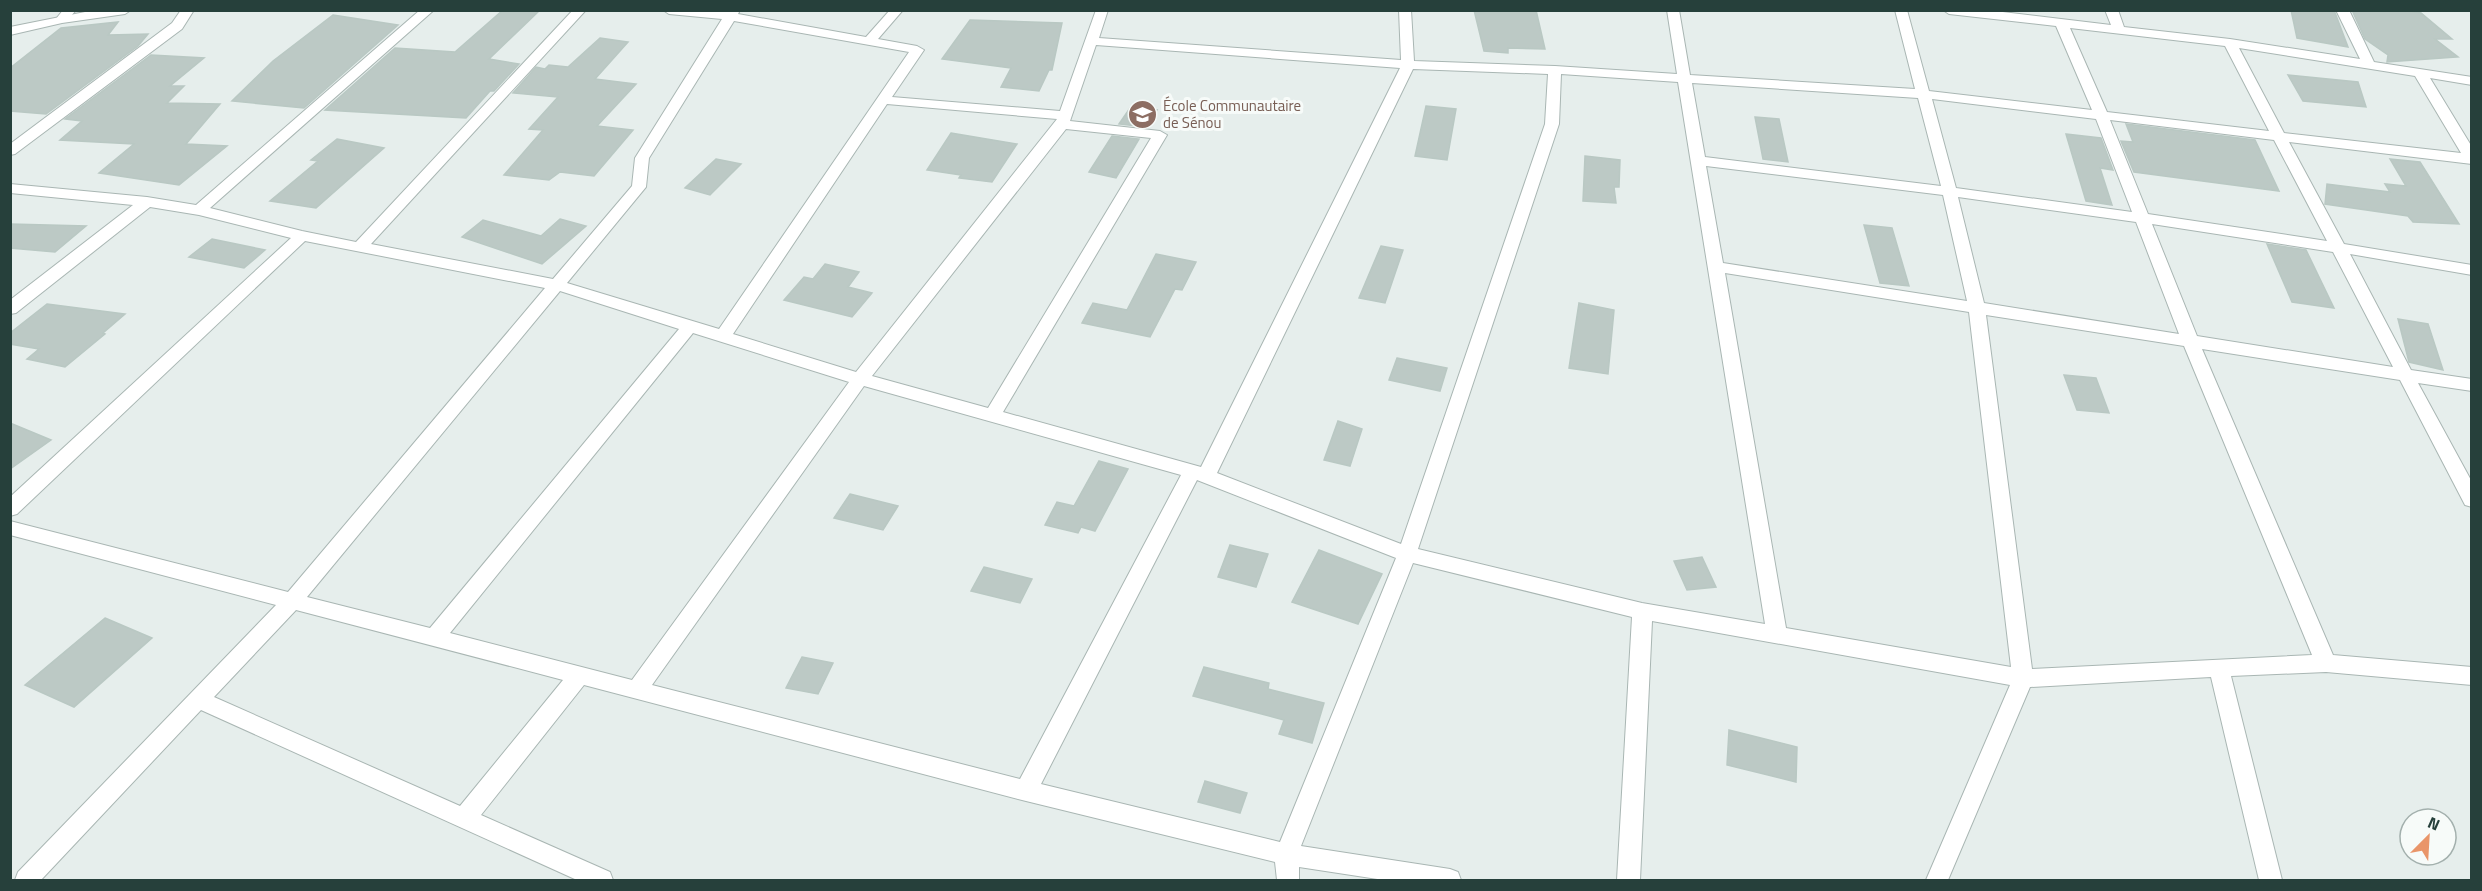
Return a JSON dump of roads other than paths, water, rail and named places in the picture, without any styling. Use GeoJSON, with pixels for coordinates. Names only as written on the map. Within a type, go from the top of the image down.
{"type":"FeatureCollection","features":[{"type":"Feature","properties":{"kind":"street"},"geometry":{"type":"LineString","coordinates":[[10,31],[66,15],[125,10]]}},
{"type":"Feature","properties":{"kind":"street"},"geometry":{"type":"LineString","coordinates":[[10,151],[177,26],[188,10]]}},
{"type":"Feature","properties":{"kind":"street"},"geometry":{"type":"LineString","coordinates":[[199,210],[428,10]]}},
{"type":"Feature","properties":{"kind":"street"},"geometry":{"type":"LineString","coordinates":[[360,247],[580,10]]}},
{"type":"Feature","properties":{"kind":"street"},"geometry":{"type":"LineString","coordinates":[[669,10],[732,13],[917,50],[723,336]]}},
{"type":"Feature","properties":{"kind":"street"},"geometry":{"type":"LineString","coordinates":[[869,41],[897,10]]}},
{"type":"Feature","properties":{"kind":"street"},"geometry":{"type":"LineString","coordinates":[[637,690],[860,380],[1064,120],[1102,10]]}},
{"type":"Feature","properties":{"kind":"street"},"geometry":{"type":"LineString","coordinates":[[1026,791],[1199,473],[1408,65],[1405,10]]}},
{"type":"Feature","properties":{"kind":"street"},"geometry":{"type":"LineString","coordinates":[[1673,10],[1777,635]]}},
{"type":"Feature","properties":{"kind":"street"},"geometry":{"type":"LineString","coordinates":[[1901,10],[1949,190],[1977,307],[2023,678],[1937,880]]}},
{"type":"Feature","properties":{"kind":"street"},"geometry":{"type":"LineString","coordinates":[[1948,10],[2230,43],[2472,81]]}},
{"type":"Feature","properties":{"kind":"street"},"geometry":{"type":"LineString","coordinates":[[2111,10],[2119,30]]}},
{"type":"Feature","properties":{"kind":"street"},"geometry":{"type":"LineString","coordinates":[[2342,10],[2369,64]]}},
{"type":"Feature","properties":{"kind":"street"},"geometry":{"type":"LineString","coordinates":[[26,880],[291,601],[639,187],[642,158],[732,13]]}},
{"type":"Feature","properties":{"kind":"street"},"geometry":{"type":"LineString","coordinates":[[2061,23],[2101,114],[2190,340],[2326,663]]}},
{"type":"Feature","properties":{"kind":"street"},"geometry":{"type":"LineString","coordinates":[[1091,41],[1408,65],[1555,70],[1924,94],[2471,159]]}},
{"type":"Feature","properties":{"kind":"street"},"geometry":{"type":"LineString","coordinates":[[2230,43],[2472,500]]}},
{"type":"Feature","properties":{"kind":"street"},"geometry":{"type":"LineString","coordinates":[[1288,880],[1286,854],[1407,554],[1552,124],[1555,70]]}},
{"type":"Feature","properties":{"kind":"street"},"geometry":{"type":"LineString","coordinates":[[2419,72],[2471,159]]}},
{"type":"Feature","properties":{"kind":"street"},"geometry":{"type":"LineString","coordinates":[[883,100],[1064,120],[1160,135],[992,416]]}},
{"type":"Feature","properties":{"kind":"street"},"geometry":{"type":"LineString","coordinates":[[1698,161],[1949,190],[2337,246],[2472,270]]}},
{"type":"Feature","properties":{"kind":"street"},"geometry":{"type":"LineString","coordinates":[[10,189],[147,202],[199,210],[303,236],[557,285],[860,380],[1199,473],[1407,554],[1642,611],[2023,678],[2326,663],[2472,676]]}},
{"type":"Feature","properties":{"kind":"street"},"geometry":{"type":"LineString","coordinates":[[10,309],[147,202]]}},
{"type":"Feature","properties":{"kind":"street"},"geometry":{"type":"LineString","coordinates":[[10,509],[303,236]]}},
{"type":"Feature","properties":{"kind":"street"},"geometry":{"type":"LineString","coordinates":[[1716,267],[2472,385]]}},
{"type":"Feature","properties":{"kind":"street"},"geometry":{"type":"LineString","coordinates":[[434,638],[690,326]]}},
{"type":"Feature","properties":{"kind":"street"},"geometry":{"type":"LineString","coordinates":[[10,528],[1026,791],[1286,854],[1450,880]]}},
{"type":"Feature","properties":{"kind":"street"},"geometry":{"type":"LineString","coordinates":[[1628,880],[1642,611]]}},
{"type":"Feature","properties":{"kind":"street"},"geometry":{"type":"LineString","coordinates":[[2219,668],[2271,880]]}},
{"type":"Feature","properties":{"kind":"street"},"geometry":{"type":"LineString","coordinates":[[464,818],[580,675]]}},
{"type":"Feature","properties":{"kind":"street"},"geometry":{"type":"LineString","coordinates":[[198,699],[602,880]]}},
{"type":"Feature","properties":{"kind":"place","name":"École Communautaire de Sénou"},"geometry":{"type":"Point","coordinates":[1142,115]}}]}
